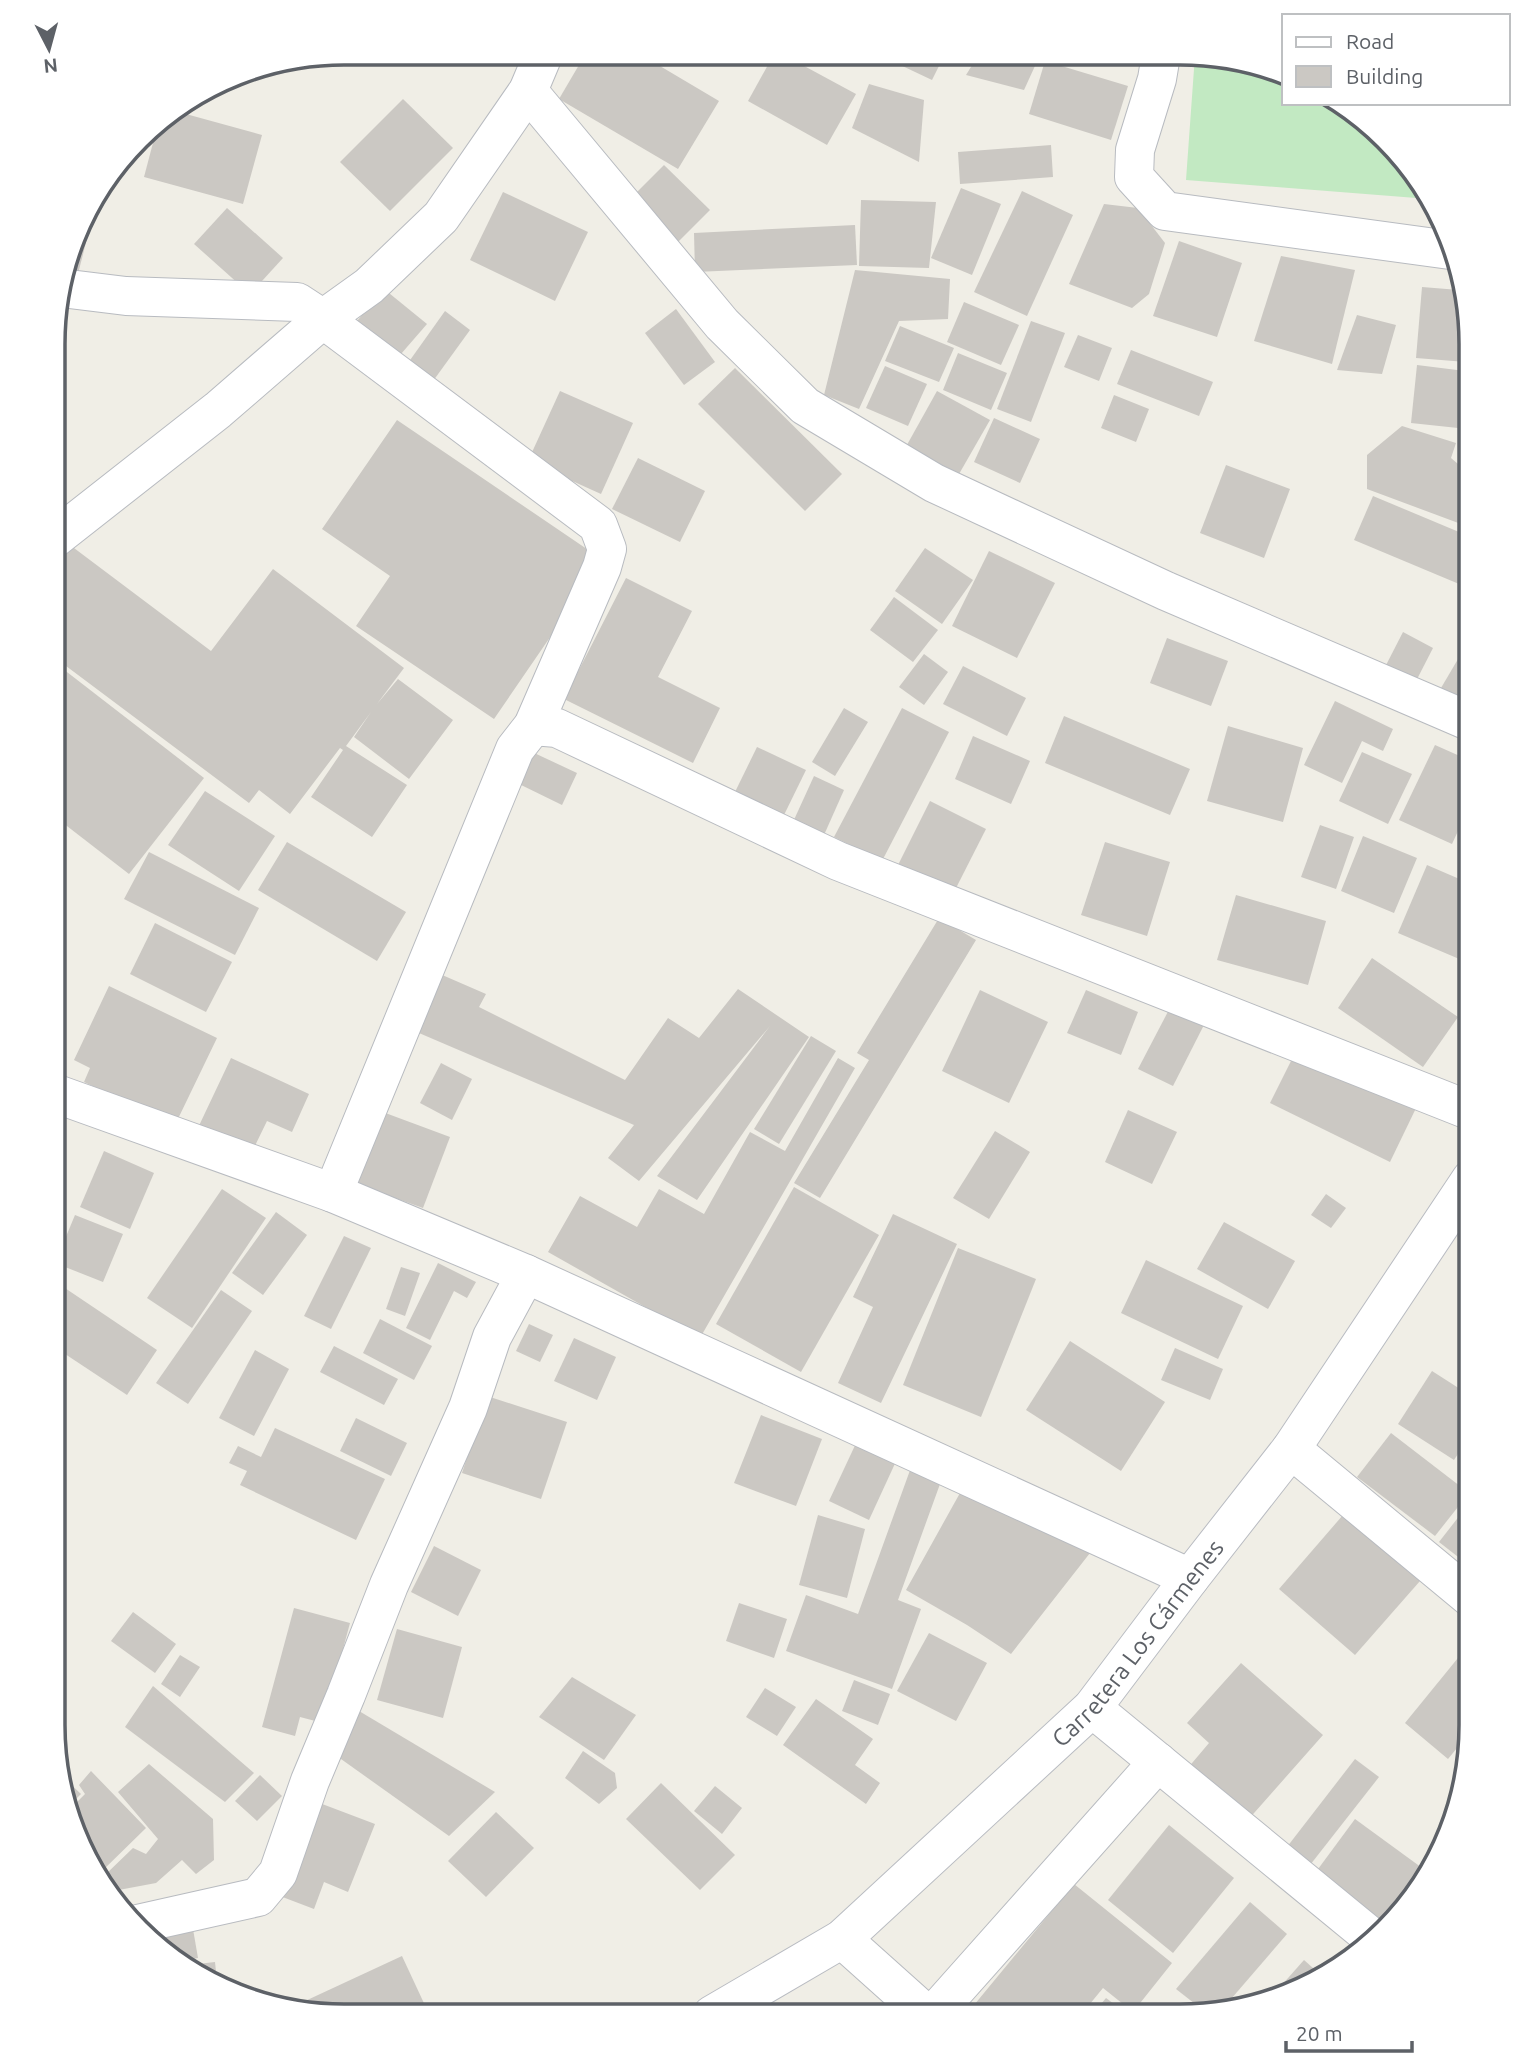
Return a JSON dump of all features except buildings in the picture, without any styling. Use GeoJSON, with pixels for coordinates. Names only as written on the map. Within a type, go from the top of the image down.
{"type":"FeatureCollection","features":[{"type":"Feature","properties":{"kind":"street"},"geometry":{"type":"LineString","coordinates":[[65,530],[218,410],[323,318],[369,286],[441,217],[528,91],[539,65]]}},
{"type":"Feature","properties":{"kind":"street"},"geometry":{"type":"LineString","coordinates":[[1159,65],[1135,150],[1134,177],[1165,211],[1442,249]]}},
{"type":"Feature","properties":{"kind":"street"},"geometry":{"type":"LineString","coordinates":[[528,91],[722,324],[804,406],[946,488],[1166,591],[1459,717]]}},
{"type":"Feature","properties":{"kind":"street"},"geometry":{"type":"LineString","coordinates":[[70,289],[126,296],[297,302],[323,318],[598,525],[607,549],[602,567],[533,726],[515,749],[333,1193]]}},
{"type":"Feature","properties":{"kind":"street"},"geometry":{"type":"LineString","coordinates":[[533,726],[557,728],[838,861],[1459,1106]]}},
{"type":"Feature","properties":{"kind":"street"},"geometry":{"type":"LineString","coordinates":[[65,1097],[333,1193],[526,1274],[1190,1578]]}},
{"type":"Feature","properties":{"kind":"street","name":"Carretera Los Cármenes"},"geometry":{"type":"LineString","coordinates":[[731,2004],[842,1939],[1092,1708],[1291,1449],[1459,1197]]}},
{"type":"Feature","properties":{"kind":"street"},"geometry":{"type":"LineString","coordinates":[[145,1922],[258,1897],[278,1872],[310,1781],[389,1585],[468,1408],[492,1337],[526,1274]]}},
{"type":"Feature","properties":{"kind":"street"},"geometry":{"type":"LineString","coordinates":[[1291,1449],[1459,1588]]}},
{"type":"Feature","properties":{"kind":"street"},"geometry":{"type":"LineString","coordinates":[[1092,1708],[1366,1933]]}},
{"type":"Feature","properties":{"kind":"street"},"geometry":{"type":"LineString","coordinates":[[941,2004],[1158,1762]]}},
{"type":"Feature","properties":{"kind":"street"},"geometry":{"type":"LineString","coordinates":[[842,1939],[916,2004]]}},
{"type":"Feature","properties":{"kind":"green space"},"geometry":{"type":"Polygon","coordinates":[[[1194,65],[1199,65],[1253,74],[1282,84],[1282,105],[1324,105],[1378,146],[1418,198],[1186,180],[1194,65]]]}}]}
